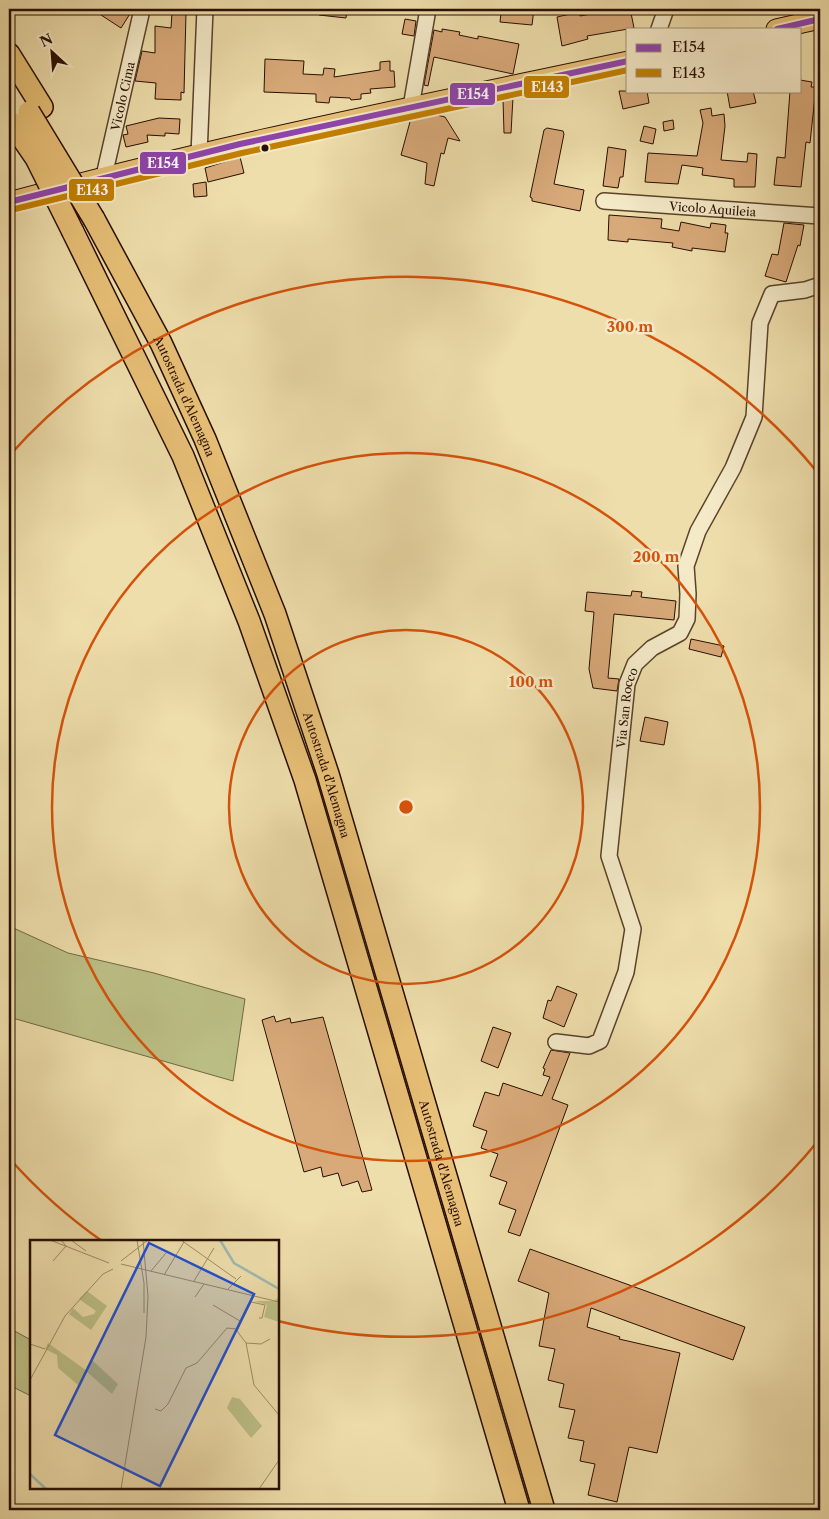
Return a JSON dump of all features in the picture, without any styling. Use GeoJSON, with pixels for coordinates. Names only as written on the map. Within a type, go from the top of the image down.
{"type":"FeatureCollection","features":[{"type":"Feature","properties":{"kind":"highway"},"geometry":{"type":"LineString","coordinates":[[9,54],[23,115]]}},
{"type":"Feature","properties":{"kind":"highway","name":"Autostrada d'Alemagna"},"geometry":{"type":"LineString","coordinates":[[9,81],[23,115],[36,158],[68,232],[93,274],[183,456],[250,621],[301,771],[519,1510]]}},
{"type":"Feature","properties":{"kind":"highway","name":"Autostrada d'Alemagna"},"geometry":{"type":"LineString","coordinates":[[23,115],[100,216],[205,439],[281,633],[328,774],[544,1510]]}},
{"type":"Feature","properties":{"kind":"highway"},"geometry":{"type":"LineString","coordinates":[[9,144],[68,232]]}},
{"type":"Feature","properties":{"kind":"main road"},"geometry":{"type":"LineString","coordinates":[[780,28],[820,19]]}},
{"type":"Feature","properties":{"kind":"main road"},"geometry":{"type":"LineString","coordinates":[[9,202],[104,176],[411,107],[626,61]]}},
{"type":"Feature","properties":{"kind":"street"},"geometry":{"type":"LineString","coordinates":[[198,155],[205,9]]}},
{"type":"Feature","properties":{"kind":"street"},"geometry":{"type":"LineString","coordinates":[[411,107],[428,9]]}},
{"type":"Feature","properties":{"kind":"street"},"geometry":{"type":"LineString","coordinates":[[659,28],[666,9]]}},
{"type":"Feature","properties":{"kind":"street","name":"Vicolo Cima"},"geometry":{"type":"LineString","coordinates":[[104,176],[141,14]]}},
{"type":"Feature","properties":{"kind":"street","name":"Vicolo Aquileia"},"geometry":{"type":"LineString","coordinates":[[604,201],[820,216]]}},
{"type":"Feature","properties":{"kind":"street","name":"Via San Rocco"},"geometry":{"type":"LineString","coordinates":[[556,1042],[590,1046],[600,1040],[626,972],[633,928],[609,856],[627,684],[635,664],[652,648],[680,633],[687,619],[686,566],[695,539],[733,468],[754,417],[760,323],[768,301],[772,294],[805,290],[820,285]]}},
{"type":"Feature","properties":{"kind":"green space"},"geometry":{"type":"Polygon","coordinates":[[[9,926],[68,953],[154,973],[245,999],[233,1081],[9,1017],[9,926]]]}},
{"type":"Feature","properties":{"kind":"green space"},"geometry":{"type":"Polygon","coordinates":[[[9,1328],[30,1339],[30,1396],[9,1385],[9,1328]]]}},
{"type":"Feature","properties":{"kind":"building"},"geometry":{"type":"Polygon","coordinates":[[[105,9],[133,9],[121,28],[101,15],[105,9]]]}},
{"type":"Feature","properties":{"kind":"building"},"geometry":{"type":"Polygon","coordinates":[[[320,9],[347,9],[346,18],[319,15],[320,9]]]}},
{"type":"Feature","properties":{"kind":"building"},"geometry":{"type":"Polygon","coordinates":[[[504,9],[534,9],[532,25],[500,22],[501,13],[504,13],[504,9]]]}},
{"type":"Feature","properties":{"kind":"building"},"geometry":{"type":"Polygon","coordinates":[[[607,9],[624,9],[625,14],[631,13],[634,28],[587,36],[588,39],[562,46],[557,17],[579,12],[580,16],[607,11],[607,9]]]}},
{"type":"Feature","properties":{"kind":"building"},"geometry":{"type":"Polygon","coordinates":[[[172,12],[186,12],[184,93],[181,92],[181,100],[155,99],[156,83],[135,81],[142,51],[155,53],[155,26],[171,28],[172,12]]]}},
{"type":"Feature","properties":{"kind":"building"},"geometry":{"type":"Polygon","coordinates":[[[405,19],[416,21],[414,36],[402,34],[405,19]]]}},
{"type":"Feature","properties":{"kind":"building"},"geometry":{"type":"Polygon","coordinates":[[[442,29],[460,32],[459,35],[478,39],[478,36],[519,44],[513,74],[434,57],[428,86],[424,85],[434,30],[442,32],[442,29]]]}},
{"type":"Feature","properties":{"kind":"building"},"geometry":{"type":"Polygon","coordinates":[[[265,59],[304,61],[303,74],[323,75],[324,68],[335,69],[334,77],[380,70],[380,62],[390,61],[390,71],[394,71],[395,87],[370,89],[371,93],[361,94],[361,99],[351,100],[350,98],[330,97],[329,103],[316,102],[316,94],[264,92],[265,59]]]}},
{"type":"Feature","properties":{"kind":"building"},"geometry":{"type":"Polygon","coordinates":[[[802,80],[812,82],[811,87],[816,87],[810,143],[806,142],[801,187],[774,185],[777,157],[785,158],[790,92],[802,92],[802,80]]]}},
{"type":"Feature","properties":{"kind":"building"},"geometry":{"type":"Polygon","coordinates":[[[619,91],[647,92],[649,103],[623,109],[619,91]]]}},
{"type":"Feature","properties":{"kind":"building"},"geometry":{"type":"Polygon","coordinates":[[[727,92],[753,92],[756,103],[730,108],[727,92]]]}},
{"type":"Feature","properties":{"kind":"building"},"geometry":{"type":"Polygon","coordinates":[[[513,97],[511,133],[504,133],[503,99],[513,97]]]}},
{"type":"Feature","properties":{"kind":"building"},"geometry":{"type":"Polygon","coordinates":[[[711,108],[712,116],[724,114],[725,126],[721,160],[747,162],[748,153],[757,154],[755,187],[734,187],[734,179],[702,175],[703,168],[682,165],[678,184],[645,182],[648,153],[697,156],[703,123],[700,110],[711,108]]]}},
{"type":"Feature","properties":{"kind":"building"},"geometry":{"type":"Polygon","coordinates":[[[433,114],[445,117],[460,141],[448,138],[444,154],[441,153],[434,186],[425,184],[427,163],[401,155],[411,118],[433,114]]]}},
{"type":"Feature","properties":{"kind":"building"},"geometry":{"type":"Polygon","coordinates":[[[159,118],[180,119],[179,134],[165,133],[165,136],[147,135],[148,142],[126,147],[123,135],[128,134],[126,126],[159,118]]]}},
{"type":"Feature","properties":{"kind":"building"},"geometry":{"type":"Polygon","coordinates":[[[673,120],[674,129],[664,131],[663,122],[673,120]]]}},
{"type":"Feature","properties":{"kind":"building"},"geometry":{"type":"Polygon","coordinates":[[[644,126],[656,129],[653,144],[640,141],[644,126]]]}},
{"type":"Feature","properties":{"kind":"building"},"geometry":{"type":"Polygon","coordinates":[[[547,128],[563,131],[564,134],[554,184],[584,190],[580,211],[532,201],[530,197],[544,130],[547,128]]]}},
{"type":"Feature","properties":{"kind":"building"},"geometry":{"type":"Polygon","coordinates":[[[608,147],[626,150],[623,177],[620,177],[618,188],[603,186],[608,147]]]}},
{"type":"Feature","properties":{"kind":"building"},"geometry":{"type":"Polygon","coordinates":[[[240,157],[244,173],[208,182],[205,168],[240,157]]]}},
{"type":"Feature","properties":{"kind":"building"},"geometry":{"type":"Polygon","coordinates":[[[206,182],[207,196],[194,197],[193,184],[206,182]]]}},
{"type":"Feature","properties":{"kind":"building"},"geometry":{"type":"Polygon","coordinates":[[[609,215],[662,219],[661,228],[679,231],[681,222],[710,228],[711,223],[726,225],[725,233],[728,233],[725,252],[692,248],[692,251],[672,247],[673,243],[628,239],[628,242],[608,240],[609,215]]]}},
{"type":"Feature","properties":{"kind":"building"},"geometry":{"type":"Polygon","coordinates":[[[784,223],[804,225],[800,246],[798,245],[786,282],[765,276],[772,254],[778,255],[784,223]]]}},
{"type":"Feature","properties":{"kind":"building"},"geometry":{"type":"Polygon","coordinates":[[[632,591],[642,592],[641,597],[676,601],[674,620],[614,614],[608,678],[619,679],[617,691],[593,688],[589,669],[594,612],[585,611],[587,592],[631,596],[632,591]]]}},
{"type":"Feature","properties":{"kind":"building"},"geometry":{"type":"Polygon","coordinates":[[[691,639],[724,646],[721,657],[689,649],[691,639]]]}},
{"type":"Feature","properties":{"kind":"building"},"geometry":{"type":"Polygon","coordinates":[[[645,717],[668,722],[664,745],[640,741],[645,717]]]}},
{"type":"Feature","properties":{"kind":"building"},"geometry":{"type":"Polygon","coordinates":[[[557,986],[577,994],[564,1027],[543,1018],[548,1000],[551,1001],[557,986]]]}},
{"type":"Feature","properties":{"kind":"building"},"geometry":{"type":"Polygon","coordinates":[[[274,1016],[276,1022],[290,1018],[291,1023],[323,1017],[372,1190],[362,1192],[358,1181],[342,1186],[338,1173],[323,1177],[321,1167],[304,1172],[262,1020],[274,1016]]]}},
{"type":"Feature","properties":{"kind":"building"},"geometry":{"type":"Polygon","coordinates":[[[493,1027],[511,1033],[498,1068],[481,1061],[493,1027]]]}},
{"type":"Feature","properties":{"kind":"building"},"geometry":{"type":"Polygon","coordinates":[[[551,1050],[570,1053],[552,1099],[568,1105],[520,1236],[508,1232],[516,1210],[499,1204],[507,1182],[490,1176],[498,1154],[481,1148],[487,1131],[473,1126],[485,1092],[499,1096],[503,1083],[542,1096],[550,1077],[543,1075],[545,1069],[543,1068],[551,1050]]]}},
{"type":"Feature","properties":{"kind":"building"},"geometry":{"type":"Polygon","coordinates":[[[530,1249],[745,1327],[733,1360],[591,1308],[587,1327],[620,1337],[619,1339],[680,1353],[657,1453],[629,1447],[617,1502],[588,1495],[595,1464],[580,1461],[584,1441],[568,1438],[575,1410],[559,1407],[564,1384],[548,1380],[555,1349],[539,1346],[549,1293],[518,1281],[530,1249]]]}},
{"type":"Feature","properties":{"kind":"transit line","name":"E154"},"geometry":{"type":"LineString","coordinates":[[781,28],[820,19]]}},
{"type":"Feature","properties":{"kind":"transit line","name":"E154"},"geometry":{"type":"LineString","coordinates":[[9,202],[240,144],[626,61]]}},
{"type":"Feature","properties":{"kind":"transit line","name":"E143"},"geometry":{"type":"LineString","coordinates":[[11,210],[242,153],[626,70]]}}]}
